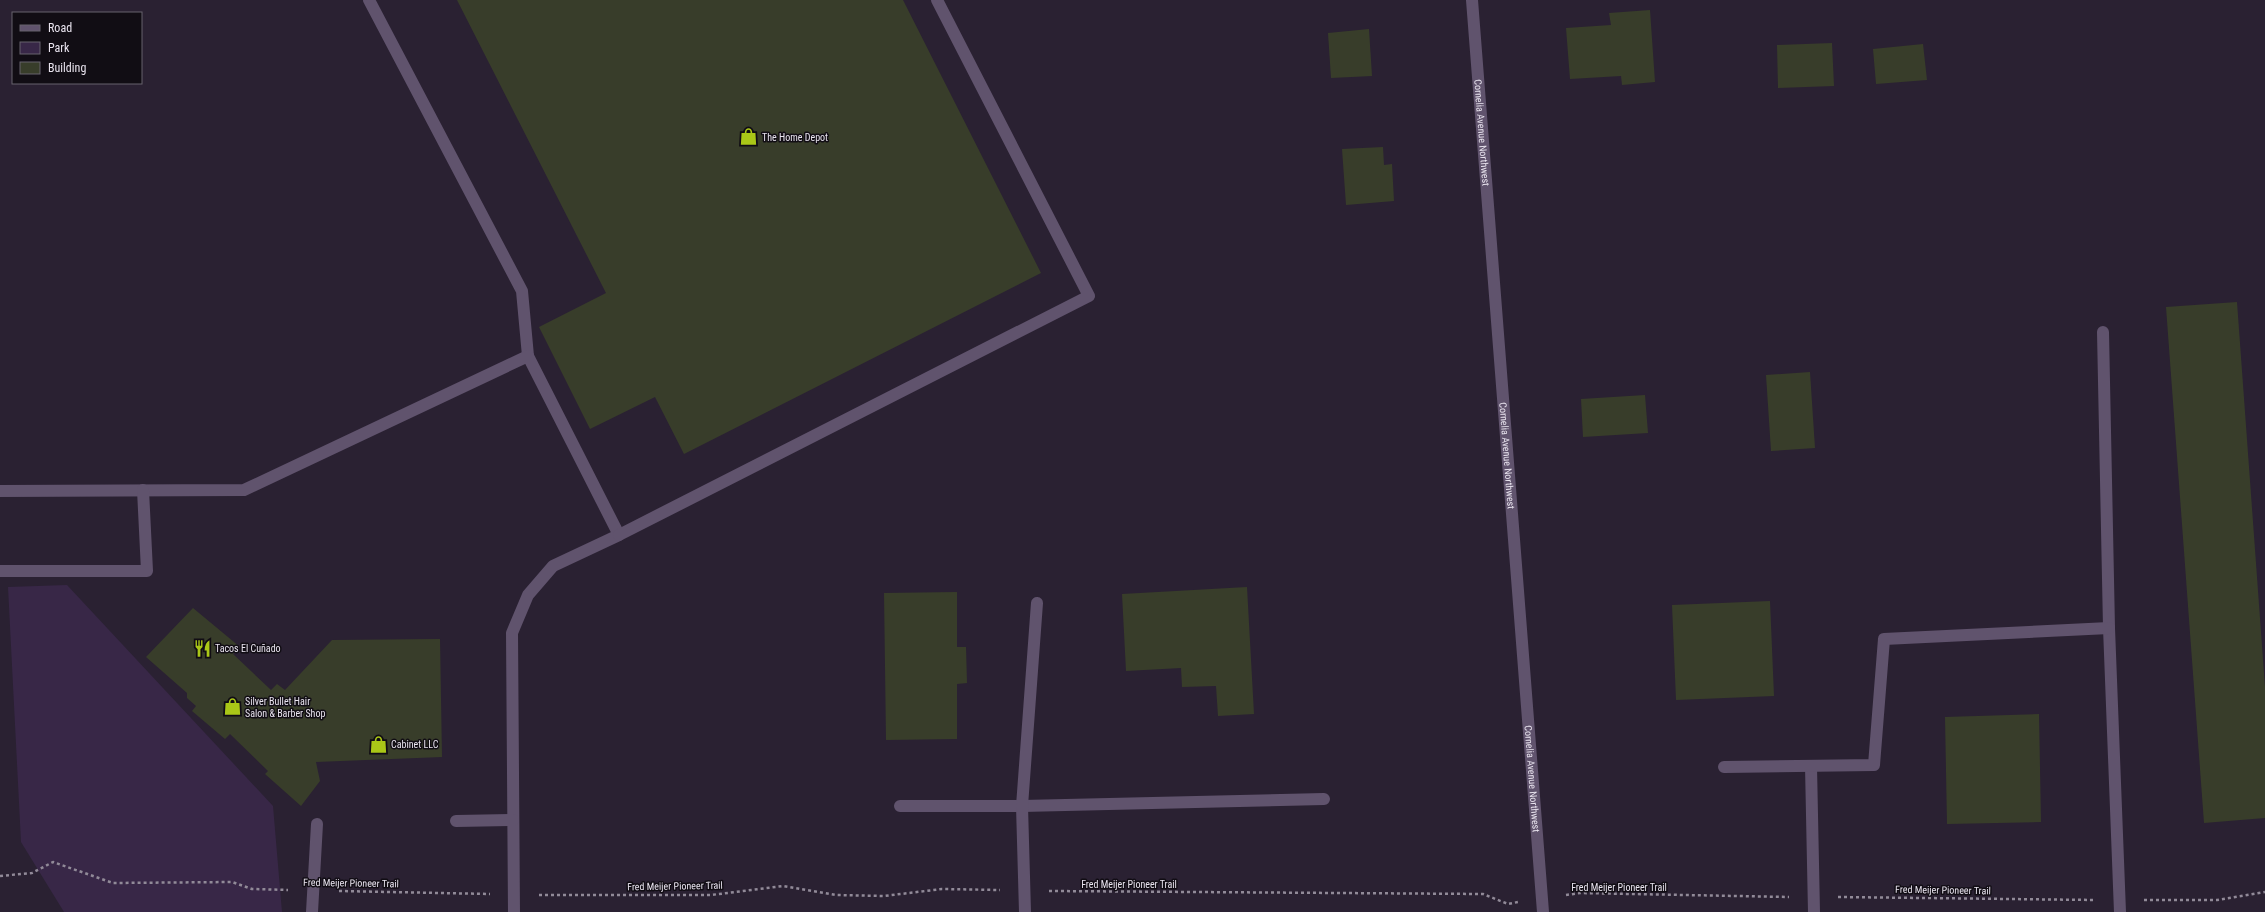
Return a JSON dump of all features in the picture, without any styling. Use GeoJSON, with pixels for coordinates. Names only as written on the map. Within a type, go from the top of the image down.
{"type":"FeatureCollection","features":[{"type":"Feature","properties":{"kind":"street"},"geometry":{"type":"LineString","coordinates":[[369,0],[522,291],[528,356],[619,535]]}},
{"type":"Feature","properties":{"kind":"street"},"geometry":{"type":"LineString","coordinates":[[514,912],[512,633],[528,595],[553,566],[619,535],[1089,296],[937,0]]}},
{"type":"Feature","properties":{"kind":"street","name":"Cornelia Avenue Northwest"},"geometry":{"type":"LineString","coordinates":[[1472,0],[1543,912]]}},
{"type":"Feature","properties":{"kind":"street"},"geometry":{"type":"LineString","coordinates":[[2103,332],[2109,628],[2119,906]]}},
{"type":"Feature","properties":{"kind":"street"},"geometry":{"type":"LineString","coordinates":[[0,491],[244,490],[528,356]]}},
{"type":"Feature","properties":{"kind":"street"},"geometry":{"type":"LineString","coordinates":[[0,571],[147,571],[143,490]]}},
{"type":"Feature","properties":{"kind":"street"},"geometry":{"type":"LineString","coordinates":[[1025,912],[1022,806],[1037,603]]}},
{"type":"Feature","properties":{"kind":"street"},"geometry":{"type":"LineString","coordinates":[[1724,767],[1874,765],[1884,639],[2109,628]]}},
{"type":"Feature","properties":{"kind":"street"},"geometry":{"type":"LineString","coordinates":[[1811,766],[1815,897],[1814,912]]}},
{"type":"Feature","properties":{"kind":"street"},"geometry":{"type":"LineString","coordinates":[[900,806],[1022,806],[1324,799]]}},
{"type":"Feature","properties":{"kind":"street"},"geometry":{"type":"LineString","coordinates":[[456,821],[514,820]]}},
{"type":"Feature","properties":{"kind":"street"},"geometry":{"type":"LineString","coordinates":[[312,912],[317,824]]}},
{"type":"Feature","properties":{"kind":"path","name":"Fred Meijer Pioneer Trail"},"geometry":{"type":"LineString","coordinates":[[0,876],[32,873],[53,862],[114,883],[232,882],[252,889],[514,894],[711,895],[784,886],[836,895],[884,896],[942,889],[1024,891],[1483,894],[1508,904],[1580,893],[1815,897],[2119,906],[2217,900],[2265,892]]}},
{"type":"Feature","properties":{"kind":"green space"},"geometry":{"type":"Polygon","coordinates":[[[67,585],[273,806],[282,912],[64,912],[21,842],[8,587],[67,585]]]}},
{"type":"Feature","properties":{"kind":"building","name":"The Home Depot"},"geometry":{"type":"Polygon","coordinates":[[[457,0],[903,0],[1041,273],[684,454],[655,397],[590,429],[539,327],[606,293],[457,0]]]}},
{"type":"Feature","properties":{"kind":"building"},"geometry":{"type":"Polygon","coordinates":[[[1650,10],[1655,82],[1622,85],[1621,76],[1570,79],[1566,28],[1611,25],[1609,13],[1650,10]]]}},
{"type":"Feature","properties":{"kind":"building"},"geometry":{"type":"Polygon","coordinates":[[[1369,29],[1372,76],[1331,78],[1328,33],[1369,29]]]}},
{"type":"Feature","properties":{"kind":"building"},"geometry":{"type":"Polygon","coordinates":[[[1832,43],[1834,86],[1778,88],[1777,45],[1832,43]]]}},
{"type":"Feature","properties":{"kind":"building"},"geometry":{"type":"Polygon","coordinates":[[[1923,44],[1927,80],[1876,84],[1873,49],[1923,44]]]}},
{"type":"Feature","properties":{"kind":"building"},"geometry":{"type":"Polygon","coordinates":[[[1383,147],[1384,165],[1392,164],[1394,201],[1346,205],[1342,149],[1383,147]]]}},
{"type":"Feature","properties":{"kind":"building"},"geometry":{"type":"Polygon","coordinates":[[[2237,302],[2265,687],[2265,818],[2204,823],[2166,307],[2237,302]]]}},
{"type":"Feature","properties":{"kind":"building"},"geometry":{"type":"Polygon","coordinates":[[[1810,372],[1815,448],[1771,451],[1766,375],[1810,372]]]}},
{"type":"Feature","properties":{"kind":"building"},"geometry":{"type":"Polygon","coordinates":[[[1645,395],[1648,433],[1583,437],[1581,399],[1645,395]]]}},
{"type":"Feature","properties":{"kind":"building"},"geometry":{"type":"Polygon","coordinates":[[[1247,587],[1254,714],[1218,716],[1216,686],[1182,687],[1181,668],[1126,671],[1122,594],[1247,587]]]}},
{"type":"Feature","properties":{"kind":"building"},"geometry":{"type":"Polygon","coordinates":[[[957,592],[957,647],[966,647],[967,683],[957,684],[957,739],[886,740],[884,593],[957,592]]]}},
{"type":"Feature","properties":{"kind":"building"},"geometry":{"type":"Polygon","coordinates":[[[1770,601],[1774,696],[1676,700],[1672,605],[1770,601]]]}},
{"type":"Feature","properties":{"kind":"building"},"geometry":{"type":"Polygon","coordinates":[[[193,608],[240,647],[233,654],[271,690],[277,684],[285,690],[332,640],[440,639],[442,757],[316,762],[320,781],[301,806],[265,774],[268,771],[230,734],[225,739],[192,711],[196,706],[187,698],[187,693],[146,657],[193,608]]]}},
{"type":"Feature","properties":{"kind":"building"},"geometry":{"type":"Polygon","coordinates":[[[2039,714],[2041,822],[1947,824],[1945,717],[2039,714]]]}},
{"type":"Feature","properties":{"kind":"place","name":"The Home Depot"},"geometry":{"type":"Point","coordinates":[749,137]}},
{"type":"Feature","properties":{"kind":"place","name":"Tacos El Cuñado"},"geometry":{"type":"Point","coordinates":[202,648]}},
{"type":"Feature","properties":{"kind":"place","name":"Silver Bullet Hair Salon & Barber Shop"},"geometry":{"type":"Point","coordinates":[232,707]}},
{"type":"Feature","properties":{"kind":"place","name":"Cabinet LLC"},"geometry":{"type":"Point","coordinates":[378,744]}}]}
